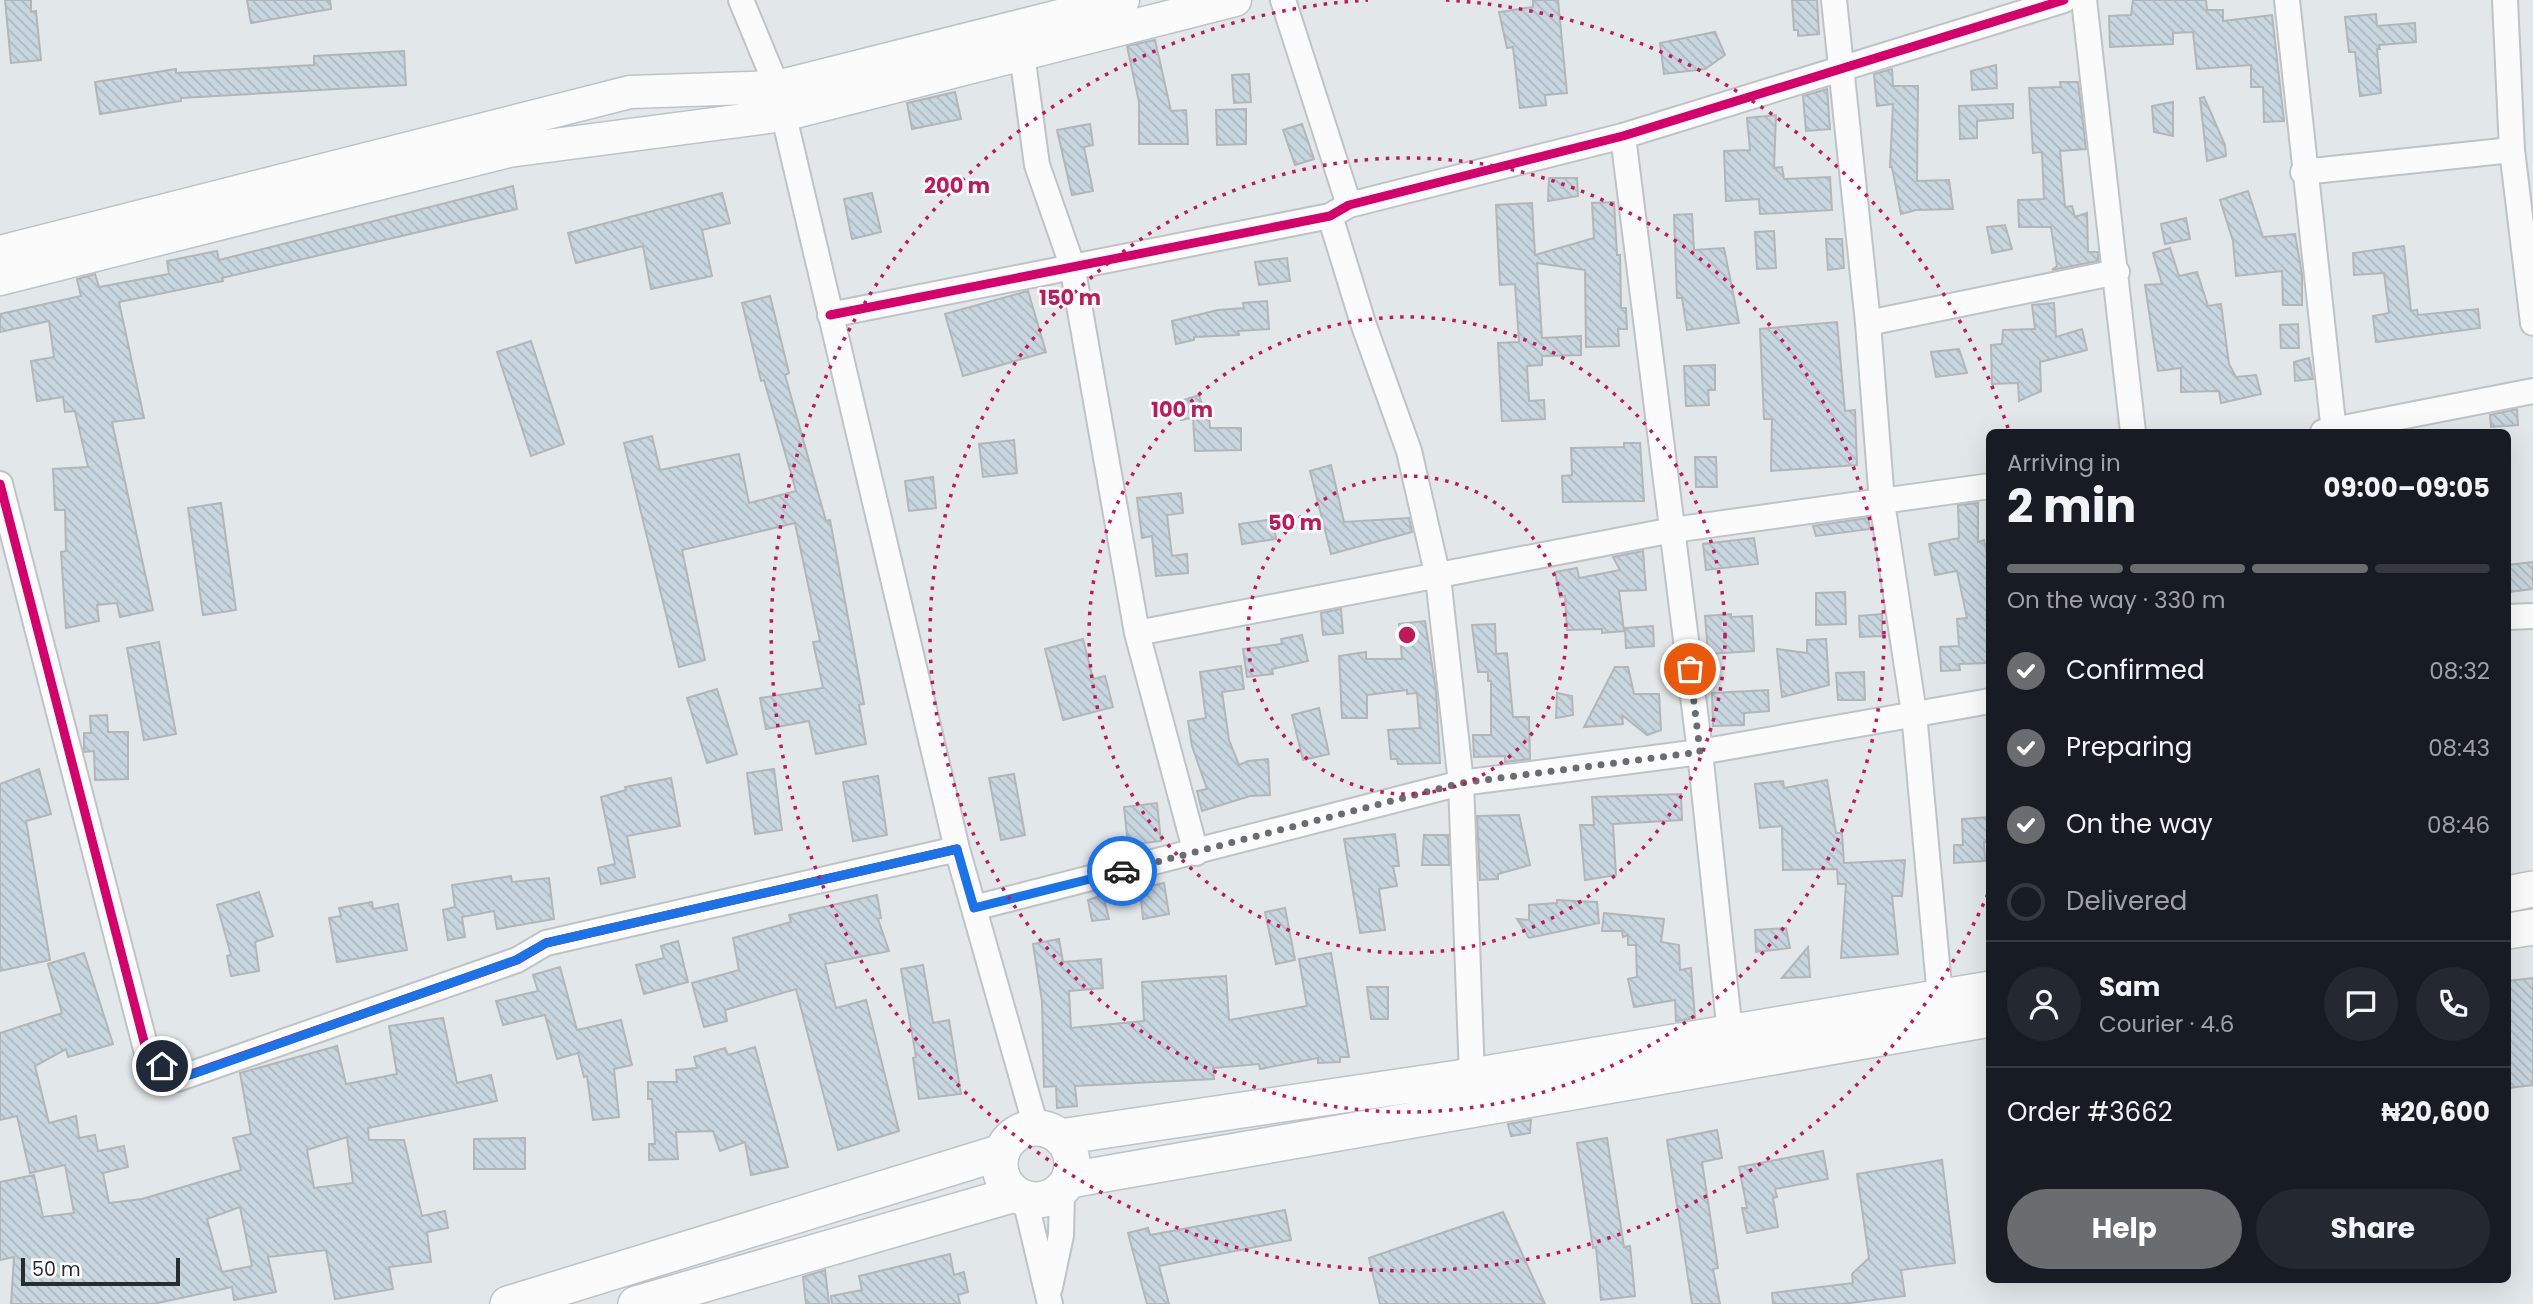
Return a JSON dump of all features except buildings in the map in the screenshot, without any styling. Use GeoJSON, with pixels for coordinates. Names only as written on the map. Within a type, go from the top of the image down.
{"type":"FeatureCollection","features":[{"type":"Feature","properties":{"kind":"main road"},"geometry":{"type":"LineString","coordinates":[[2511,894],[2533,890]]}},
{"type":"Feature","properties":{"kind":"main road"},"geometry":{"type":"LineString","coordinates":[[2511,931],[2533,927]]}},
{"type":"Feature","properties":{"kind":"main road"},"geometry":{"type":"LineString","coordinates":[[1020,1197],[1004,1182],[1000,1167],[1002,1152],[1015,1134],[1048,1132],[1472,1076],[1986,990]]}},
{"type":"Feature","properties":{"kind":"main road"},"geometry":{"type":"LineString","coordinates":[[636,1304],[1020,1197],[1038,1201],[1051,1198],[1066,1185],[1986,1020]]}},
{"type":"Feature","properties":{"kind":"main road"},"geometry":{"type":"LineString","coordinates":[[1048,1132],[1072,1157],[1066,1185]]}},
{"type":"Feature","properties":{"kind":"main road"},"geometry":{"type":"LineString","coordinates":[[508,1304],[1002,1152]]}},
{"type":"Feature","properties":{"kind":"street"},"geometry":{"type":"LineString","coordinates":[[741,0],[780,101],[957,849],[1048,1132]]}},
{"type":"Feature","properties":{"kind":"street"},"geometry":{"type":"LineString","coordinates":[[0,251],[630,92],[780,101],[1123,0]]}},
{"type":"Feature","properties":{"kind":"street"},"geometry":{"type":"LineString","coordinates":[[0,279],[509,151],[1023,54],[1235,0]]}},
{"type":"Feature","properties":{"kind":"street"},"geometry":{"type":"LineString","coordinates":[[1283,0],[1340,210],[1363,323],[1409,451],[1438,577],[1461,783],[1472,1076]]}},
{"type":"Feature","properties":{"kind":"street"},"geometry":{"type":"LineString","coordinates":[[1834,0],[1868,323],[1882,502],[1914,713],[1940,997]]}},
{"type":"Feature","properties":{"kind":"street"},"geometry":{"type":"LineString","coordinates":[[831,315],[1340,210],[1623,136],[2064,0]]}},
{"type":"Feature","properties":{"kind":"street"},"geometry":{"type":"LineString","coordinates":[[2084,0],[2117,272],[2133,429]]}},
{"type":"Feature","properties":{"kind":"street"},"geometry":{"type":"LineString","coordinates":[[2287,0],[2330,429]]}},
{"type":"Feature","properties":{"kind":"street"},"geometry":{"type":"LineString","coordinates":[[2505,0],[2512,150],[2533,323]]}},
{"type":"Feature","properties":{"kind":"street"},"geometry":{"type":"LineString","coordinates":[[1023,54],[1037,165],[1072,265],[1137,633],[1196,853]]}},
{"type":"Feature","properties":{"kind":"street"},"geometry":{"type":"LineString","coordinates":[[1623,136],[1700,752],[1730,1033]]}},
{"type":"Feature","properties":{"kind":"street"},"geometry":{"type":"LineString","coordinates":[[2303,172],[2512,150]]}},
{"type":"Feature","properties":{"kind":"street"},"geometry":{"type":"LineString","coordinates":[[1868,323],[2117,272]]}},
{"type":"Feature","properties":{"kind":"street"},"geometry":{"type":"LineString","coordinates":[[2345,429],[2533,391]]}},
{"type":"Feature","properties":{"kind":"street"},"geometry":{"type":"LineString","coordinates":[[0,484],[147,1054],[177,1079],[504,964],[546,943],[957,849]]}},
{"type":"Feature","properties":{"kind":"street"},"geometry":{"type":"LineString","coordinates":[[1137,633],[1673,530],[1986,487]]}},
{"type":"Feature","properties":{"kind":"street"},"geometry":{"type":"LineString","coordinates":[[2511,617],[2533,616]]}},
{"type":"Feature","properties":{"kind":"street"},"geometry":{"type":"LineString","coordinates":[[974,908],[1461,783],[1700,752],[1986,702]]}},
{"type":"Feature","properties":{"kind":"street"},"geometry":{"type":"LineString","coordinates":[[1049,1299],[1061,1236],[1066,1185]]}},
{"type":"Feature","properties":{"kind":"street"},"geometry":{"type":"LineString","coordinates":[[1020,1197],[1049,1299]]}},
{"type":"Feature","properties":{"kind":"cycle path"},"geometry":{"type":"LineString","coordinates":[[830,315],[1330,216],[1349,205],[1623,136],[2064,0]]}},
{"type":"Feature","properties":{"kind":"cycle path"},"geometry":{"type":"LineString","coordinates":[[0,484],[147,1053],[177,1079],[517,960],[546,943],[957,849]]}},
{"type":"Feature","properties":{"kind":"way so far"},"geometry":{"type":"LineString","coordinates":[[1122,871],[1461,783],[1700,752],[1690,669]]}},
{"type":"Feature","properties":{"kind":"route"},"geometry":{"type":"LineString","coordinates":[[162,1066],[177,1079],[193,1074],[516,960],[546,943],[957,849],[974,908],[1122,871]]}}]}
